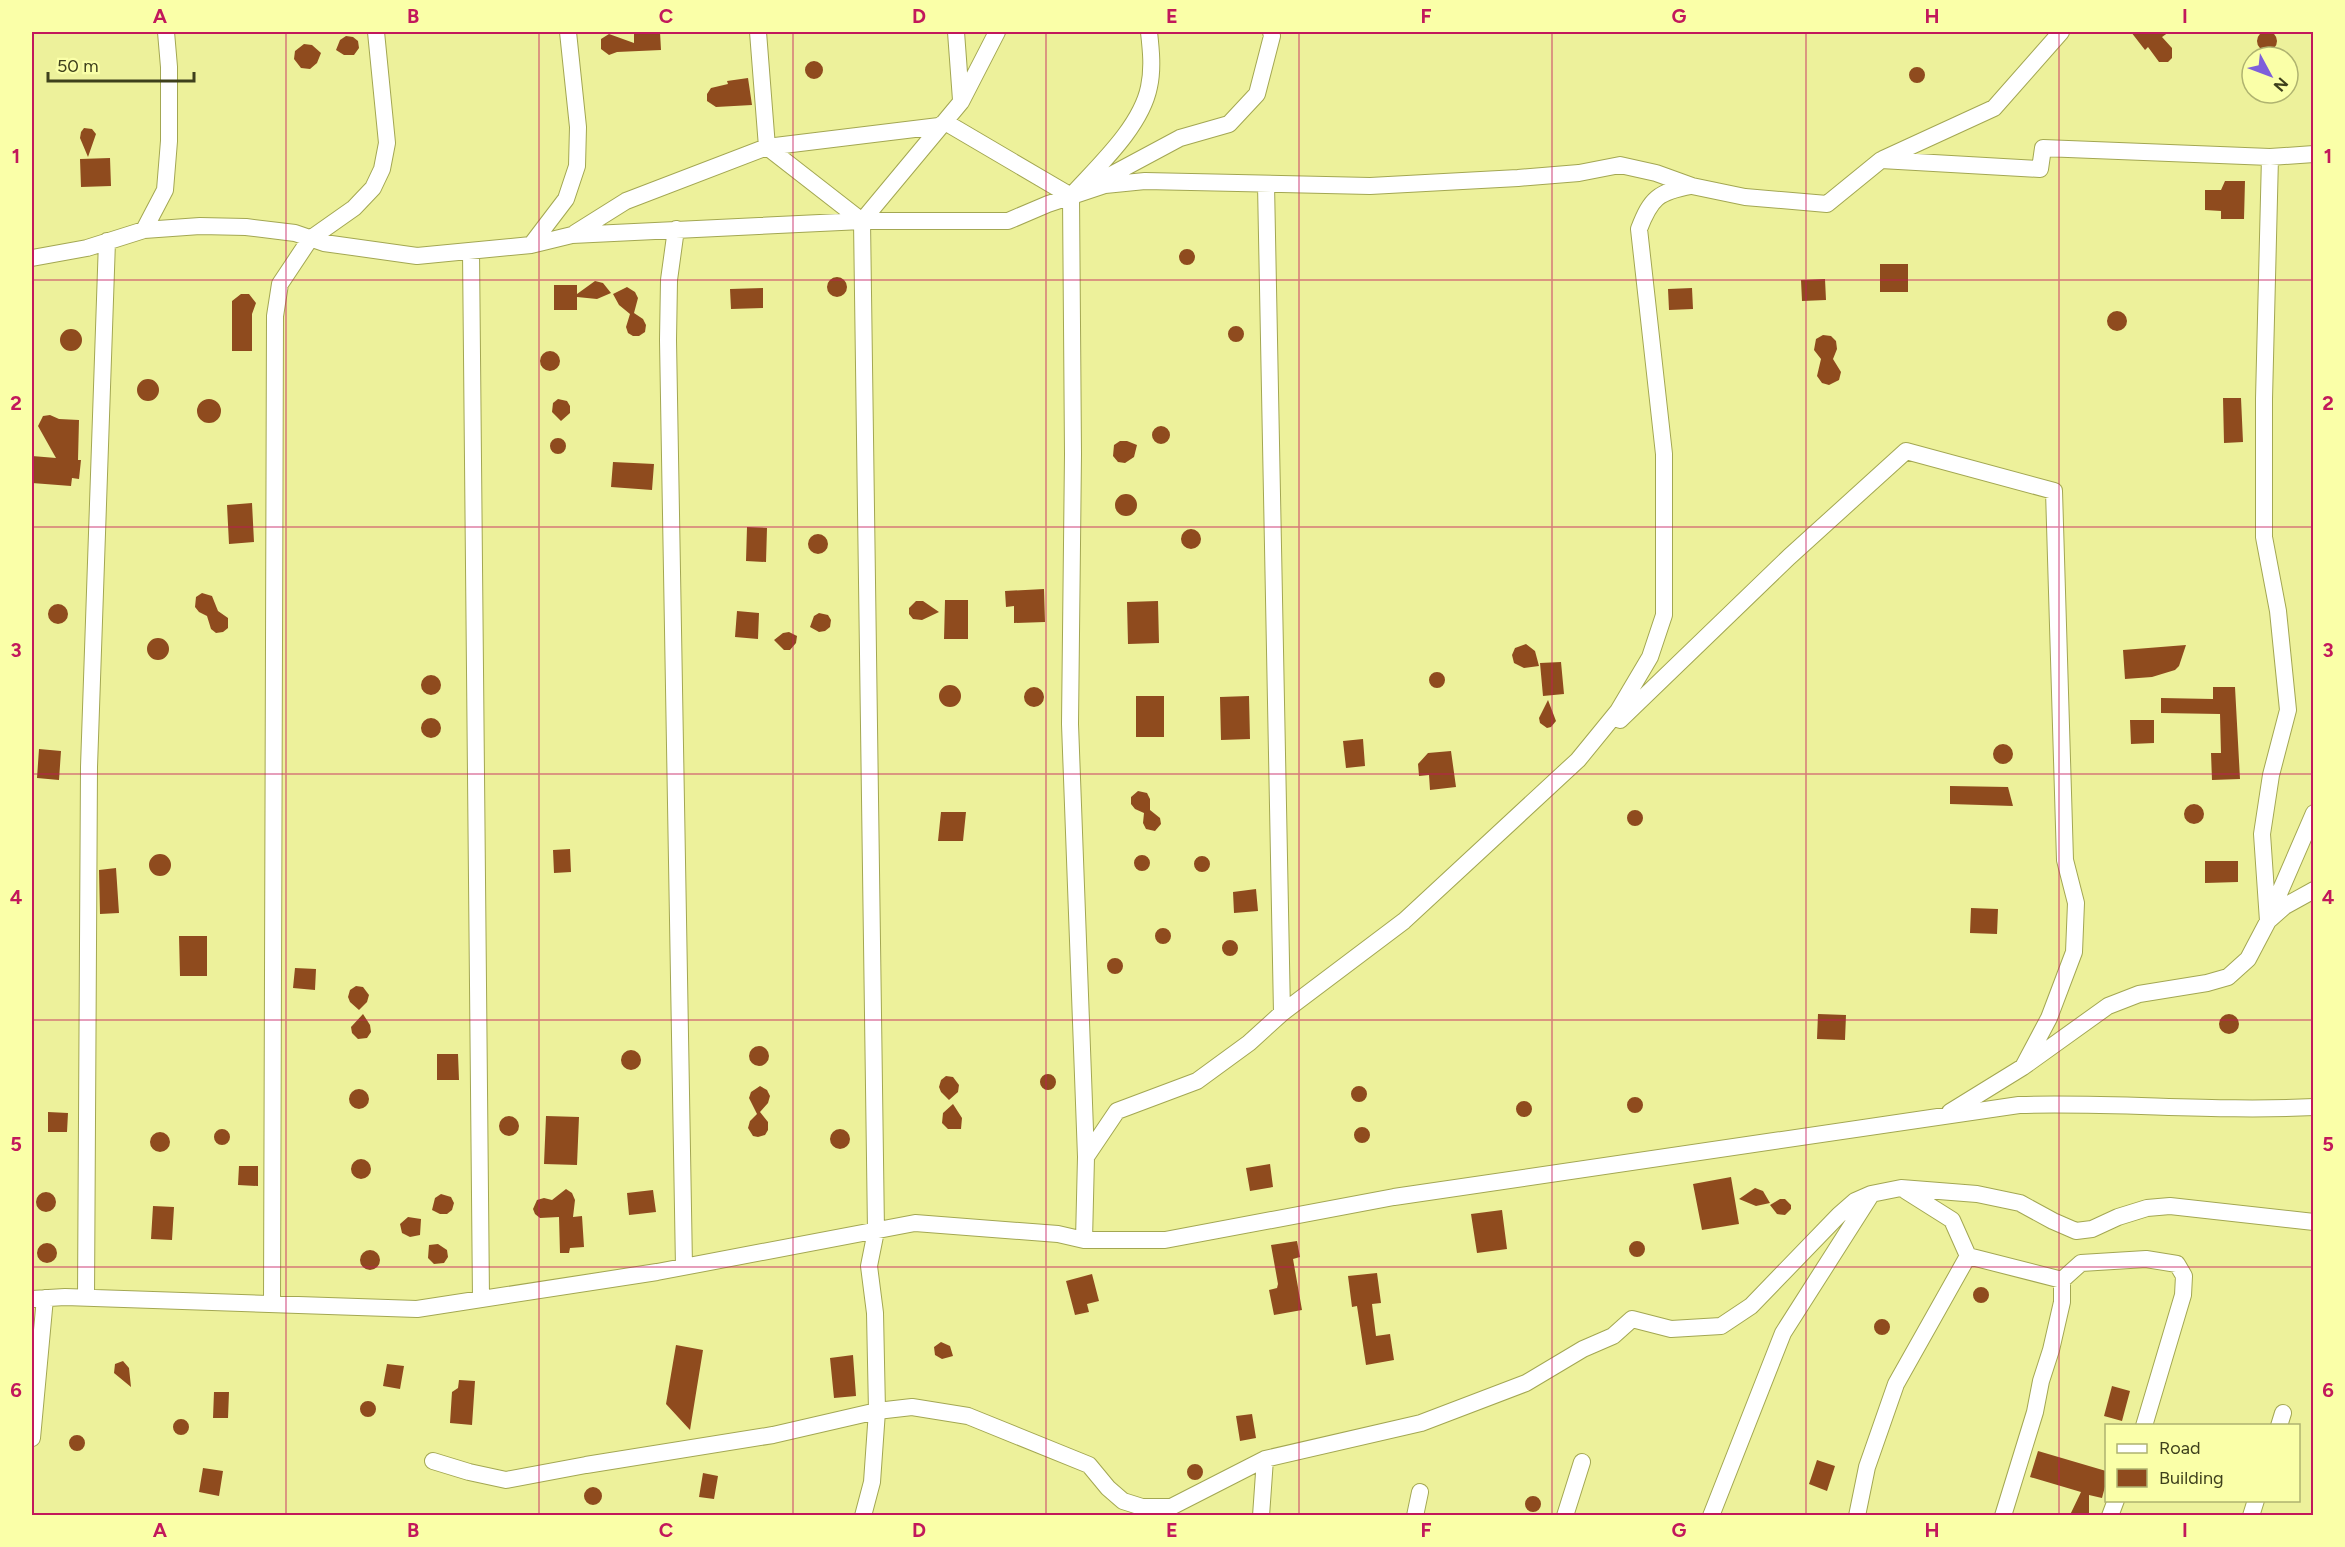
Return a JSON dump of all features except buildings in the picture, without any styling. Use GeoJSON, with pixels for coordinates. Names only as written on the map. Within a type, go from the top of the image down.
{"type":"FeatureCollection","features":[{"type":"Feature","properties":{"kind":"street"},"geometry":{"type":"LineString","coordinates":[[144,230],[165,190],[169,120],[169,67],[166,32]]}},
{"type":"Feature","properties":{"kind":"street"},"geometry":{"type":"LineString","coordinates":[[272,1304],[275,316],[280,284],[310,239],[354,208],[373,188],[382,169],[387,143],[376,32]]}},
{"type":"Feature","properties":{"kind":"street"},"geometry":{"type":"LineString","coordinates":[[531,245],[566,199],[577,166],[578,127],[568,32]]}},
{"type":"Feature","properties":{"kind":"street"},"geometry":{"type":"LineString","coordinates":[[758,32],[767,147],[862,221]]}},
{"type":"Feature","properties":{"kind":"street"},"geometry":{"type":"LineString","coordinates":[[956,32],[961,102]]}},
{"type":"Feature","properties":{"kind":"street"},"geometry":{"type":"LineString","coordinates":[[572,235],[626,201],[767,147],[939,126],[953,117],[997,32]]}},
{"type":"Feature","properties":{"kind":"street"},"geometry":{"type":"LineString","coordinates":[[1084,1240],[1086,1157],[1070,724],[1073,454],[1071,196],[1137,117],[1149,89],[1152,67],[1149,32]]}},
{"type":"Feature","properties":{"kind":"street"},"geometry":{"type":"LineString","coordinates":[[1071,196],[1180,138],[1229,124],[1257,94],[1272,36],[1271,32]]}},
{"type":"Feature","properties":{"kind":"street"},"geometry":{"type":"LineString","coordinates":[[32,258],[87,248],[144,230],[200,226],[246,227],[296,233],[310,239],[417,256],[531,245],[572,235],[862,221],[1008,221],[1105,185],[1145,182],[1370,186],[1579,173],[1620,165],[1656,173],[1692,186],[1745,197],[1827,204],[1881,160],[1994,108],[2061,32]]}},
{"type":"Feature","properties":{"kind":"street"},"geometry":{"type":"LineString","coordinates":[[945,122],[1071,196]]}},
{"type":"Feature","properties":{"kind":"street"},"geometry":{"type":"LineString","coordinates":[[864,1515],[872,1482],[877,1412],[875,1313],[868,1266],[876,1231],[862,221],[945,122]]}},
{"type":"Feature","properties":{"kind":"street"},"geometry":{"type":"LineString","coordinates":[[1881,160],[2040,168],[2043,148],[2270,158],[2313,154]]}},
{"type":"Feature","properties":{"kind":"street"},"geometry":{"type":"LineString","coordinates":[[2268,921],[2262,834],[2271,775],[2288,710],[2278,611],[2264,537],[2264,399],[2270,158]]}},
{"type":"Feature","properties":{"kind":"street"},"geometry":{"type":"LineString","coordinates":[[1266,184],[1282,1012]]}},
{"type":"Feature","properties":{"kind":"street"},"geometry":{"type":"LineString","coordinates":[[1578,760],[1618,711],[1650,657],[1664,615],[1664,454],[1639,229],[1647,208],[1668,190],[1692,186]]}},
{"type":"Feature","properties":{"kind":"street"},"geometry":{"type":"LineString","coordinates":[[676,229],[669,280],[668,340],[684,1267]]}},
{"type":"Feature","properties":{"kind":"street"},"geometry":{"type":"LineString","coordinates":[[86,1298],[89,767],[107,241]]}},
{"type":"Feature","properties":{"kind":"street"},"geometry":{"type":"LineString","coordinates":[[471,251],[481,1299]]}},
{"type":"Feature","properties":{"kind":"street"},"geometry":{"type":"LineString","coordinates":[[1086,1157],[1117,1111],[1197,1081],[1249,1043],[1282,1012],[1404,921],[1578,760],[1789,557],[1906,451],[2054,490],[2065,860],[2076,903],[2074,952],[2049,1018],[2023,1067]]}},
{"type":"Feature","properties":{"kind":"street"},"geometry":{"type":"LineString","coordinates":[[1941,1117],[2023,1067],[2108,1006],[2139,994],[2207,983],[2228,977],[2248,959],[2268,921],[2313,813]]}},
{"type":"Feature","properties":{"kind":"street"},"geometry":{"type":"LineString","coordinates":[[2268,921],[2285,906],[2313,890]]}},
{"type":"Feature","properties":{"kind":"street"},"geometry":{"type":"LineString","coordinates":[[32,1438],[38,1299],[86,1298],[417,1309],[684,1267],[915,1223],[1058,1234],[1084,1240],[1165,1240],[1394,1197],[2019,1105],[2267,1110],[2313,1107]]}},
{"type":"Feature","properties":{"kind":"street"},"geometry":{"type":"LineString","coordinates":[[1901,1188],[1952,1220],[1968,1256]]}},
{"type":"Feature","properties":{"kind":"street"},"geometry":{"type":"LineString","coordinates":[[433,1461],[506,1480],[586,1464],[773,1435],[877,1412],[912,1407],[968,1416],[1089,1465],[1108,1488],[1123,1501],[1142,1507],[1171,1507],[1264,1459],[1421,1423],[1526,1383],[1583,1349],[1613,1336],[1632,1319],[1671,1329],[1721,1326],[1751,1306],[1839,1215],[1855,1201],[1871,1194],[1901,1188],[1977,1194],[2020,1203],[2076,1231],[2092,1229],[2118,1217],[2147,1208],[2169,1206],[2313,1222]]}},
{"type":"Feature","properties":{"kind":"street"},"geometry":{"type":"LineString","coordinates":[[1711,1515],[1783,1333],[1871,1194]]}},
{"type":"Feature","properties":{"kind":"street"},"geometry":{"type":"LineString","coordinates":[[1968,1256],[2062,1280]]}},
{"type":"Feature","properties":{"kind":"street"},"geometry":{"type":"LineString","coordinates":[[1857,1515],[1867,1467],[1896,1384],[1968,1256]]}},
{"type":"Feature","properties":{"kind":"street"},"geometry":{"type":"LineString","coordinates":[[2003,1515],[2035,1412],[2041,1381],[2051,1350],[2062,1302],[2062,1280],[2081,1263],[2146,1259],[2176,1264],[2184,1276],[2183,1295],[2144,1424]]}},
{"type":"Feature","properties":{"kind":"street"},"geometry":{"type":"LineString","coordinates":[[1261,1515],[1264,1459]]}},
{"type":"Feature","properties":{"kind":"street"},"geometry":{"type":"LineString","coordinates":[[1565,1515],[1582,1462]]}},
{"type":"Feature","properties":{"kind":"street"},"geometry":{"type":"LineString","coordinates":[[1415,1515],[1420,1492]]}}]}
